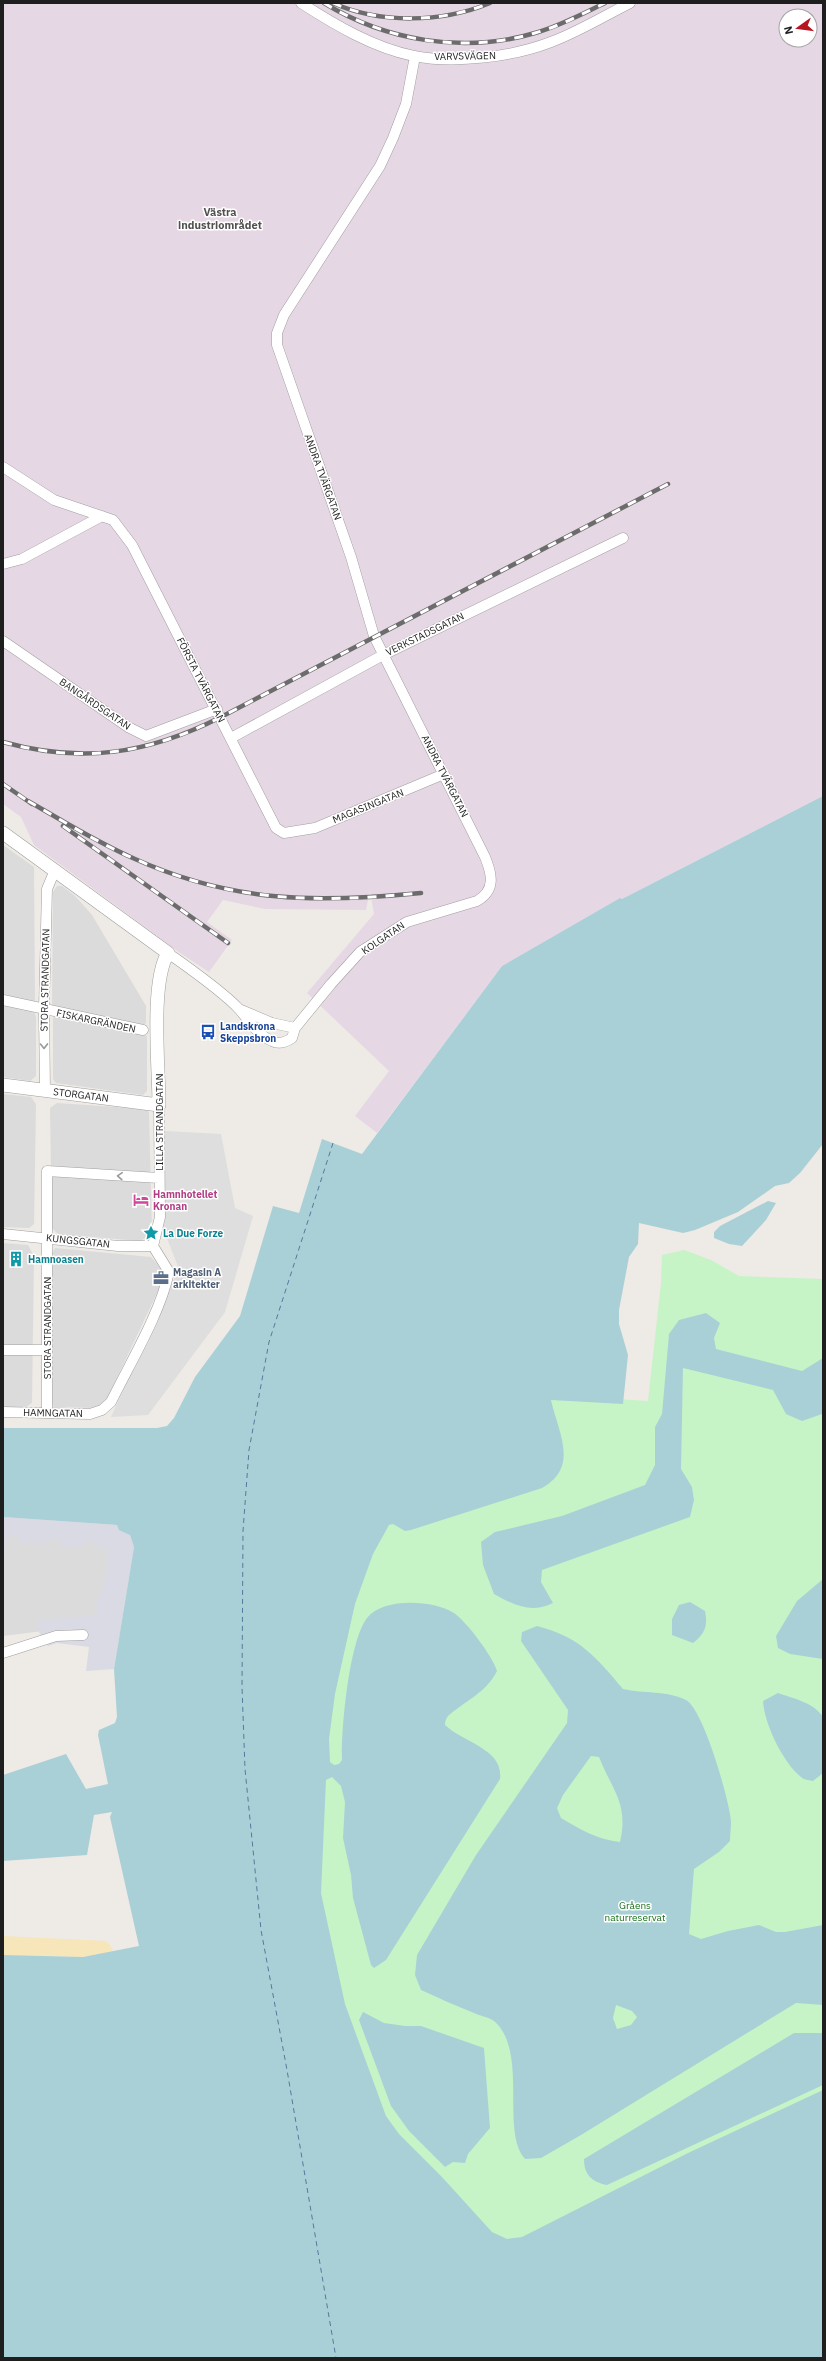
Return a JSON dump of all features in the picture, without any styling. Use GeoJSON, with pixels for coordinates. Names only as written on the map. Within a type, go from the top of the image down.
{"type":"FeatureCollection","features":[{"type":"Feature","properties":{"kind":"street","name":"VARVSVÄGEN"},"geometry":{"type":"LineString","coordinates":[[301,3],[367,39],[414,56],[454,58],[494,57],[512,54],[552,42],[630,3]]}},
{"type":"Feature","properties":{"kind":"street","name":"ANDRA TVÄRGATAN"},"geometry":{"type":"LineString","coordinates":[[414,56],[406,104],[380,166],[284,315],[277,333],[280,357],[349,551],[368,619],[383,655],[444,774],[490,870],[491,886],[486,894],[477,900]]}},
{"type":"Feature","properties":{"kind":"street"},"geometry":{"type":"LineString","coordinates":[[3,467],[54,500],[102,516]]}},
{"type":"Feature","properties":{"kind":"street"},"geometry":{"type":"LineString","coordinates":[[3,564],[22,559],[102,516]]}},
{"type":"Feature","properties":{"kind":"street","name":"FÖRSTA TVÄRGATAN"},"geometry":{"type":"LineString","coordinates":[[102,516],[112,520],[132,545],[217,709],[276,828],[284,833],[291,833]]}},
{"type":"Feature","properties":{"kind":"street","name":"VERKSTADSGATAN"},"geometry":{"type":"LineString","coordinates":[[231,738],[383,655],[623,538]]}},
{"type":"Feature","properties":{"kind":"street","name":"BANGÅRDSGATAN"},"geometry":{"type":"LineString","coordinates":[[3,641],[128,728],[146,736],[217,709]]}},
{"type":"Feature","properties":{"kind":"street","name":"MAGASINGATAN"},"geometry":{"type":"LineString","coordinates":[[291,833],[315,828],[444,774]]}},
{"type":"Feature","properties":{"kind":"street"},"geometry":{"type":"LineString","coordinates":[[3,832],[168,953]]}},
{"type":"Feature","properties":{"kind":"street","name":"STORA STRANDGATAN"},"geometry":{"type":"LineString","coordinates":[[45,1091],[44,1009],[47,889],[56,870]]}},
{"type":"Feature","properties":{"kind":"street","name":"KOLGATAN"},"geometry":{"type":"LineString","coordinates":[[238,1008],[251,1026],[272,1042],[277,1043],[287,1041],[292,1038],[295,1028],[331,984],[360,952],[407,922],[477,900]]}},
{"type":"Feature","properties":{"kind":"street","name":"KOLGATAN"},"geometry":{"type":"LineString","coordinates":[[168,953],[238,1008],[272,1023],[295,1028]]}},
{"type":"Feature","properties":{"kind":"street","name":"LILLA STRANDGATAN"},"geometry":{"type":"LineString","coordinates":[[153,1246],[160,1217],[157,1015],[161,976],[168,953]]}},
{"type":"Feature","properties":{"kind":"street","name":"FISKARGRÄNDEN"},"geometry":{"type":"LineString","coordinates":[[3,1000],[143,1030]]}},
{"type":"Feature","properties":{"kind":"street","name":"STORGATAN"},"geometry":{"type":"LineString","coordinates":[[3,1085],[159,1105]]}},
{"type":"Feature","properties":{"kind":"street","name":"STORA STRANDGATAN"},"geometry":{"type":"LineString","coordinates":[[47,1413],[47,1171],[159,1178]]}},
{"type":"Feature","properties":{"kind":"street","name":"KUNGSGATAN"},"geometry":{"type":"LineString","coordinates":[[3,1234],[118,1246],[153,1246]]}},
{"type":"Feature","properties":{"kind":"street","name":"HAMNGATAN"},"geometry":{"type":"LineString","coordinates":[[3,1412],[90,1414],[102,1410],[111,1402],[166,1286],[169,1272],[153,1246]]}},
{"type":"Feature","properties":{"kind":"street"},"geometry":{"type":"LineString","coordinates":[[3,1350],[46,1350]]}},
{"type":"Feature","properties":{"kind":"street"},"geometry":{"type":"LineString","coordinates":[[3,1654],[56,1636],[84,1635]]}},
{"type":"Feature","properties":{"kind":"shaded area"},"geometry":{"type":"Polygon","coordinates":[[[3,3],[823,3],[823,796],[622,899],[620,898],[502,966],[377,1133],[355,1116],[389,1071],[307,993],[374,914],[370,891],[366,910],[265,909],[223,900],[207,922],[232,940],[209,972],[180,953],[34,845],[21,817],[3,804],[3,3]]]}},
{"type":"Feature","properties":{"kind":"shaded area"},"geometry":{"type":"Polygon","coordinates":[[[3,845],[34,867],[35,1002],[3,999],[3,845]]]}},
{"type":"Feature","properties":{"kind":"shaded area"},"geometry":{"type":"Polygon","coordinates":[[[57,886],[62,886],[75,896],[92,915],[146,1006],[146,1023],[139,1028],[52,1006],[53,892],[57,886]]]}},
{"type":"Feature","properties":{"kind":"shaded area"},"geometry":{"type":"Polygon","coordinates":[[[3,1004],[33,1010],[36,1017],[36,1076],[30,1081],[3,1077],[3,1004]]]}},
{"type":"Feature","properties":{"kind":"shaded area"},"geometry":{"type":"Polygon","coordinates":[[[56,1016],[141,1032],[147,1036],[147,1091],[143,1095],[56,1083],[53,1079],[53,1018],[56,1016]]]}},
{"type":"Feature","properties":{"kind":"shaded area"},"geometry":{"type":"Polygon","coordinates":[[[3,1094],[31,1097],[36,1104],[34,1224],[29,1228],[3,1227],[3,1094]]]}},
{"type":"Feature","properties":{"kind":"shaded area"},"geometry":{"type":"Polygon","coordinates":[[[57,1103],[145,1109],[149,1112],[152,1234],[140,1241],[58,1234],[52,1228],[50,1108],[57,1103]]]}},
{"type":"Feature","properties":{"kind":"shaded area"},"geometry":{"type":"Polygon","coordinates":[[[165,1131],[221,1134],[235,1208],[253,1216],[225,1312],[148,1415],[111,1417],[179,1269],[163,1228],[165,1131]]]}},
{"type":"Feature","properties":{"kind":"shaded area"},"geometry":{"type":"Polygon","coordinates":[[[3,1243],[28,1245],[34,1256],[32,1403],[26,1407],[3,1407],[3,1243]]]}},
{"type":"Feature","properties":{"kind":"shaded area"},"geometry":{"type":"Polygon","coordinates":[[[55,1248],[151,1257],[166,1274],[106,1401],[97,1408],[54,1407],[50,1401],[50,1257],[55,1248]]]}},
{"type":"Feature","properties":{"kind":"shaded area"},"geometry":{"type":"Polygon","coordinates":[[[3,1517],[117,1525],[130,1535],[134,1547],[114,1669],[86,1671],[89,1647],[57,1643],[48,1646],[37,1629],[37,1620],[96,1615],[98,1600],[106,1576],[108,1550],[97,1549],[98,1543],[85,1542],[84,1548],[59,1546],[59,1539],[46,1539],[46,1545],[20,1543],[20,1537],[8,1536],[7,1543],[3,1542],[3,1517]]]}},
{"type":"Feature","properties":{"kind":"shaded area"},"geometry":{"type":"Polygon","coordinates":[[[3,1525],[111,1530],[107,1623],[3,1636],[3,1525]]]}},
{"type":"Feature","properties":{"kind":"sand"},"geometry":{"type":"Polygon","coordinates":[[[3,1936],[105,1941],[110,1945],[113,1952],[83,1957],[3,1955],[3,1936]]]}},
{"type":"Feature","properties":{"kind":"green space","name":"Gråens naturreservat"},"geometry":{"type":"Polygon","coordinates":[[[684,1250],[711,1260],[739,1276],[823,1279],[823,2099],[502,2252],[394,2178],[340,2031],[319,1888],[325,1780],[347,1762],[332,1768],[326,1756],[331,1709],[359,1575],[391,1518],[545,1398],[583,1397],[648,1401],[661,1283],[662,1255],[684,1250]]]}},
{"type":"Feature","properties":{"kind":"water"},"geometry":{"type":"Polygon","coordinates":[[[823,796],[823,1144],[800,1173],[789,1183],[775,1186],[738,1212],[695,1230],[683,1233],[639,1223],[638,1244],[629,1257],[619,1310],[619,1324],[628,1355],[623,1404],[551,1400],[563,1448],[563,1459],[560,1470],[554,1480],[542,1488],[411,1530],[405,1531],[393,1524],[389,1525],[373,1554],[355,1604],[335,1694],[329,1739],[330,1762],[334,1765],[339,1764],[342,1760],[347,1686],[355,1646],[367,1618],[375,1611],[396,1604],[422,1603],[434,1605],[454,1613],[466,1624],[479,1640],[495,1665],[497,1671],[487,1685],[448,1716],[445,1725],[489,1753],[496,1760],[500,1769],[500,1779],[386,1960],[374,1968],[371,1965],[353,1898],[351,1875],[343,1838],[345,1802],[341,1786],[332,1777],[326,1780],[321,1893],[345,2004],[386,2116],[399,2134],[442,2177],[492,2232],[507,2239],[522,2237],[688,2153],[823,2090],[823,2358],[3,2358],[3,1955],[83,1957],[139,1946],[110,1817],[112,1812],[94,1815],[87,1855],[3,1861],[3,1775],[66,1754],[86,1789],[108,1784],[98,1735],[99,1730],[115,1723],[117,1717],[114,1669],[134,1547],[130,1535],[119,1530],[117,1525],[3,1517],[3,1428],[157,1428],[167,1426],[174,1418],[195,1377],[240,1316],[273,1206],[299,1213],[322,1139],[362,1154],[502,966],[620,898],[622,899],[823,796]]]}},
{"type":"Feature","properties":{"kind":"water"},"geometry":{"type":"Polygon","coordinates":[[[768,1201],[776,1203],[766,1220],[742,1246],[729,1244],[714,1238],[714,1232],[720,1226],[768,1201]]]}},
{"type":"Feature","properties":{"kind":"water"},"geometry":{"type":"Polygon","coordinates":[[[706,1313],[720,1323],[714,1338],[716,1349],[802,1371],[823,1358],[822,1414],[802,1421],[786,1414],[773,1390],[683,1368],[681,1469],[692,1487],[694,1500],[690,1517],[542,1570],[541,1582],[553,1603],[537,1608],[523,1607],[494,1594],[483,1565],[481,1542],[495,1532],[562,1516],[645,1485],[655,1465],[655,1427],[662,1414],[669,1334],[679,1320],[706,1313]]]}},
{"type":"Feature","properties":{"kind":"water"},"geometry":{"type":"Polygon","coordinates":[[[823,1579],[823,1659],[790,1654],[778,1648],[776,1636],[797,1601],[823,1579]]]}},
{"type":"Feature","properties":{"kind":"water"},"geometry":{"type":"Polygon","coordinates":[[[690,1602],[705,1611],[706,1616],[705,1629],[693,1643],[672,1635],[672,1619],[679,1605],[690,1602]]]}},
{"type":"Feature","properties":{"kind":"water"},"geometry":{"type":"Polygon","coordinates":[[[537,1626],[565,1636],[576,1642],[595,1658],[623,1689],[663,1693],[686,1700],[693,1707],[707,1737],[721,1777],[731,1827],[730,1841],[719,1852],[694,1869],[689,1934],[701,1939],[728,1931],[759,1925],[776,1932],[785,1932],[823,1925],[823,2005],[796,2003],[581,2135],[541,2158],[525,2159],[518,2147],[515,2130],[513,2111],[513,2071],[510,2051],[504,2034],[494,2021],[421,1990],[415,1975],[417,1955],[476,1855],[567,1723],[568,1710],[521,1641],[522,1632],[537,1626]],[[591,1756],[563,1795],[557,1808],[561,1818],[575,1826],[604,1839],[620,1842],[622,1817],[618,1798],[599,1757],[591,1756]],[[616,2005],[613,2018],[617,2029],[631,2025],[637,2017],[632,2011],[616,2005]]]}},
{"type":"Feature","properties":{"kind":"water"},"geometry":{"type":"Polygon","coordinates":[[[778,1693],[796,1699],[815,1708],[823,1717],[823,1773],[813,1781],[804,1779],[794,1771],[781,1753],[771,1731],[764,1710],[763,1701],[778,1693]]]}},
{"type":"Feature","properties":{"kind":"water"},"geometry":{"type":"Polygon","coordinates":[[[363,2012],[384,2023],[405,2026],[421,2026],[484,2048],[490,2128],[468,2154],[465,2163],[453,2162],[445,2167],[409,2131],[391,2106],[359,2020],[363,2012]]]}},
{"type":"Feature","properties":{"kind":"water"},"geometry":{"type":"Polygon","coordinates":[[[794,2033],[823,2033],[823,2085],[607,2185],[593,2180],[587,2173],[584,2165],[584,2159],[794,2033]]]}},
{"type":"Feature","properties":{"kind":"ferry route"},"geometry":{"type":"LineString","coordinates":[[333,1143],[269,1342],[249,1450],[243,1531],[242,1687],[245,1769],[261,1930],[287,2070],[336,2358]]}},
{"type":"Feature","properties":{"kind":"railway"},"geometry":{"type":"LineString","coordinates":[[324,3],[373,27],[399,35],[453,43],[481,43],[535,33],[562,23],[605,3]]}},
{"type":"Feature","properties":{"kind":"railway"},"geometry":{"type":"LineString","coordinates":[[333,3],[351,10],[391,18],[432,17],[452,14],[471,10],[490,3]]}},
{"type":"Feature","properties":{"kind":"railway"},"geometry":{"type":"LineString","coordinates":[[3,742],[32,749],[60,753],[87,754],[114,752],[141,747],[167,740],[194,730],[668,484]]}},
{"type":"Feature","properties":{"kind":"railway"},"geometry":{"type":"LineString","coordinates":[[3,784],[32,804]]}},
{"type":"Feature","properties":{"kind":"railway"},"geometry":{"type":"LineString","coordinates":[[28,801],[121,853],[171,874],[206,884],[241,892],[311,898],[346,898],[421,893]]}},
{"type":"Feature","properties":{"kind":"railway"},"geometry":{"type":"LineString","coordinates":[[63,826],[228,943]]}},
{"type":"Feature","properties":{"kind":"place","name":"Landskrona Skeppsbron"},"geometry":{"type":"Point","coordinates":[208,1032]}},
{"type":"Feature","properties":{"kind":"place","name":"Hamnhotellet Kronan"},"geometry":{"type":"Point","coordinates":[141,1200]}},
{"type":"Feature","properties":{"kind":"place","name":"La Due Forze"},"geometry":{"type":"Point","coordinates":[151,1233]}},
{"type":"Feature","properties":{"kind":"place","name":"Hamnoasen"},"geometry":{"type":"Point","coordinates":[16,1259]}},
{"type":"Feature","properties":{"kind":"place","name":"Magasin A arkitekter"},"geometry":{"type":"Point","coordinates":[161,1278]}},
{"type":"Feature","properties":{"kind":"district","name":"Västra industriområdet"},"geometry":{"type":"Point","coordinates":[220,218]}}]}
